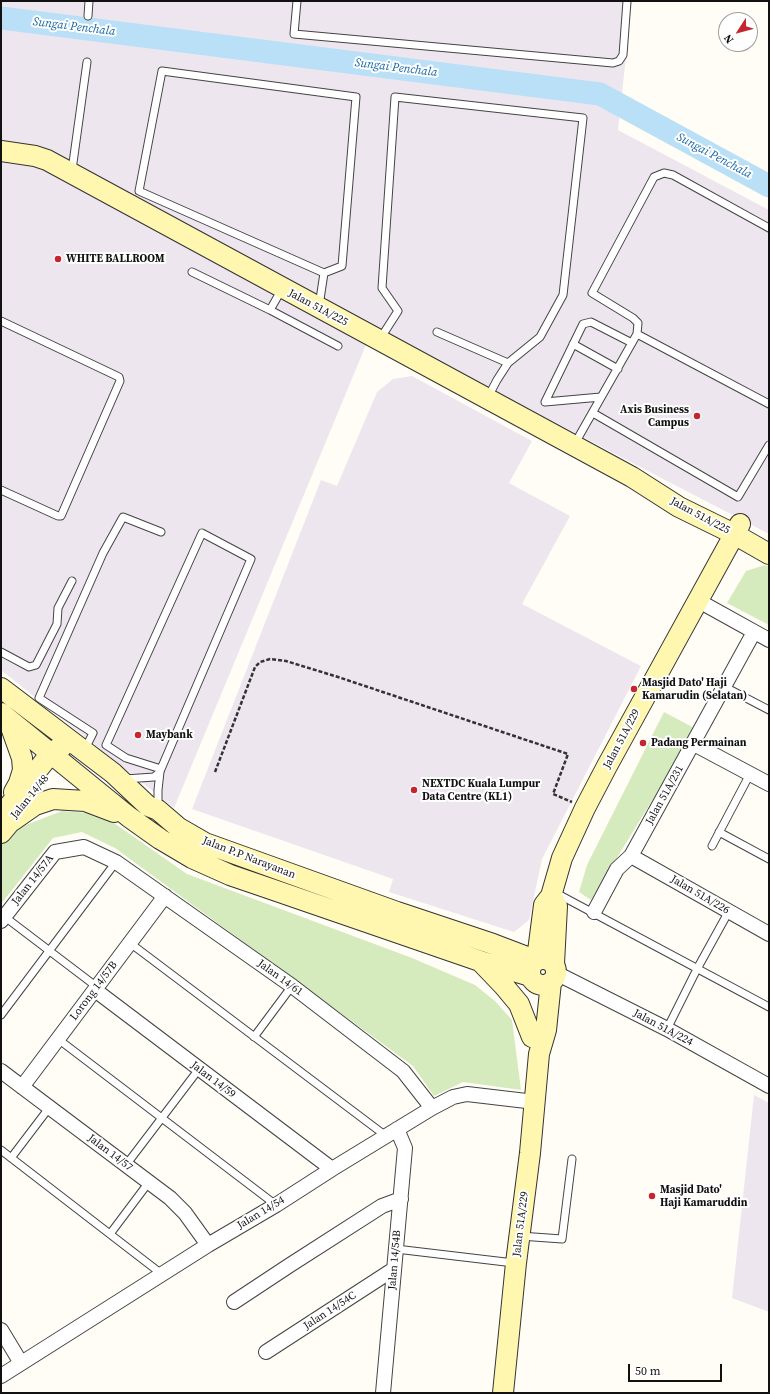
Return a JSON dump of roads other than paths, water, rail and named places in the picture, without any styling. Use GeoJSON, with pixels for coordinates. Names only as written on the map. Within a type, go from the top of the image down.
{"type":"FeatureCollection","features":[{"type":"Feature","properties":{"kind":"street","name":"Jalan 51A/225"},"geometry":{"type":"LineString","coordinates":[[1,151],[35,156],[47,160],[632,477],[701,518],[737,529]]}},
{"type":"Feature","properties":{"kind":"street","name":"Jalan 51A/225"},"geometry":{"type":"LineString","coordinates":[[632,477],[683,496],[768,548]]}},
{"type":"Feature","properties":{"kind":"street"},"geometry":{"type":"LineString","coordinates":[[701,518],[710,530],[714,544],[716,566],[732,555],[768,548]]}},
{"type":"Feature","properties":{"kind":"street","name":"Jalan 51A/229"},"geometry":{"type":"LineString","coordinates":[[503,1393],[516,1263],[535,1102],[536,1046],[546,1030],[543,971],[557,906],[549,898],[562,858],[585,808],[737,529]]}},
{"type":"Feature","properties":{"kind":"street"},"geometry":{"type":"LineString","coordinates":[[697,600],[769,640]]}},
{"type":"Feature","properties":{"kind":"street","name":"Jalan 51A/231"},"geometry":{"type":"LineString","coordinates":[[594,912],[617,869],[631,856],[694,744],[754,632]]}},
{"type":"Feature","properties":{"kind":"street","name":"Jalan P.P Narayanan"},"geometry":{"type":"LineString","coordinates":[[1,688],[121,780],[179,828],[205,842],[397,912],[493,944],[543,971]]}},
{"type":"Feature","properties":{"kind":"street"},"geometry":{"type":"LineString","coordinates":[[26,707],[56,736],[58,754],[73,752],[125,794],[153,808]]}},
{"type":"Feature","properties":{"kind":"street"},"geometry":{"type":"LineString","coordinates":[[4,821],[23,770],[22,758],[5,716]]}},
{"type":"Feature","properties":{"kind":"street","name":"Jalan P.P Narayanan"},"geometry":{"type":"LineString","coordinates":[[5,716],[58,754],[129,817],[160,839],[192,858],[230,875],[480,961],[543,971]]}},
{"type":"Feature","properties":{"kind":"street"},"geometry":{"type":"LineString","coordinates":[[694,744],[769,784]]}},
{"type":"Feature","properties":{"kind":"street","name":"Jalan 14/48"},"geometry":{"type":"LineString","coordinates":[[4,821],[58,754]]}},
{"type":"Feature","properties":{"kind":"street"},"geometry":{"type":"LineString","coordinates":[[4,821],[35,805],[53,799],[85,801],[129,817]]}},
{"type":"Feature","properties":{"kind":"street","name":"Jalan 14/57A"},"geometry":{"type":"LineString","coordinates":[[3,919],[55,852],[84,847],[116,862]]}},
{"type":"Feature","properties":{"kind":"street","name":"Jalan 51A/226"},"geometry":{"type":"LineString","coordinates":[[631,856],[769,934]]}},
{"type":"Feature","properties":{"kind":"street","name":"Jalan 14/61"},"geometry":{"type":"LineString","coordinates":[[116,862],[292,986],[403,1071],[432,1108]]}},
{"type":"Feature","properties":{"kind":"street","name":"Lorong 14/57B"},"geometry":{"type":"LineString","coordinates":[[22,1087],[165,896]]}},
{"type":"Feature","properties":{"kind":"street"},"geometry":{"type":"LineString","coordinates":[[493,944],[516,944],[528,936],[536,926],[549,898]]}},
{"type":"Feature","properties":{"kind":"street"},"geometry":{"type":"LineString","coordinates":[[480,961],[519,1004],[536,1046]]}},
{"type":"Feature","properties":{"kind":"street","name":"Jalan 51A/224"},"geometry":{"type":"LineString","coordinates":[[543,971],[667,1029],[769,1086]]}},
{"type":"Feature","properties":{"kind":"street","name":"Jalan 14/59"},"geometry":{"type":"LineString","coordinates":[[96,988],[199,1069],[332,1169]]}},
{"type":"Feature","properties":{"kind":"street","name":"Jalan 14/57"},"geometry":{"type":"LineString","coordinates":[[1,1071],[170,1198],[185,1214],[208,1245]]}},
{"type":"Feature","properties":{"kind":"street","name":"Jalan 14/54"},"geometry":{"type":"LineString","coordinates":[[1,1376],[163,1275],[208,1245],[276,1205],[432,1108],[453,1097],[467,1094],[535,1102]]}},
{"type":"Feature","properties":{"kind":"street","name":"Jalan 14/54B"},"geometry":{"type":"LineString","coordinates":[[383,1393],[405,1148],[392,1133]]}},
{"type":"Feature","properties":{"kind":"street"},"geometry":{"type":"LineString","coordinates":[[234,1302],[382,1206],[401,1198]]}},
{"type":"Feature","properties":{"kind":"street","name":"Jalan 14/54C"},"geometry":{"type":"LineString","coordinates":[[266,1352],[394,1269]]}},
{"type":"Feature","properties":{"kind":"street"},"geometry":{"type":"LineString","coordinates":[[1,1330],[21,1363]]}},
{"type":"Feature","properties":{"kind":"lane"},"geometry":{"type":"LineString","coordinates":[[88,16],[89,1]]}},
{"type":"Feature","properties":{"kind":"lane"},"geometry":{"type":"LineString","coordinates":[[297,1],[294,34],[613,63],[620,61],[623,55],[627,1]]}},
{"type":"Feature","properties":{"kind":"lane"},"geometry":{"type":"LineString","coordinates":[[71,174],[87,62]]}},
{"type":"Feature","properties":{"kind":"lane"},"geometry":{"type":"LineString","coordinates":[[162,71],[356,97],[342,266],[324,273],[139,191],[162,71]]}},
{"type":"Feature","properties":{"kind":"lane"},"geometry":{"type":"LineString","coordinates":[[379,341],[398,311],[382,288],[395,97],[583,118],[562,296],[540,337],[508,363],[487,399]]}},
{"type":"Feature","properties":{"kind":"lane"},"geometry":{"type":"LineString","coordinates":[[574,446],[637,334],[638,323],[633,318],[592,293],[654,177],[664,173],[673,175],[769,228]]}},
{"type":"Feature","properties":{"kind":"lane"},"geometry":{"type":"LineString","coordinates":[[192,272],[270,310],[338,346]]}},
{"type":"Feature","properties":{"kind":"lane"},"geometry":{"type":"LineString","coordinates":[[318,308],[324,273]]}},
{"type":"Feature","properties":{"kind":"lane"},"geometry":{"type":"LineString","coordinates":[[270,310],[282,288]]}},
{"type":"Feature","properties":{"kind":"lane"},"geometry":{"type":"LineString","coordinates":[[1,321],[119,377],[120,381],[60,516],[1,490]]}},
{"type":"Feature","properties":{"kind":"lane"},"geometry":{"type":"LineString","coordinates":[[602,397],[546,402],[583,324],[591,322],[632,343]]}},
{"type":"Feature","properties":{"kind":"lane"},"geometry":{"type":"LineString","coordinates":[[437,332],[508,363]]}},
{"type":"Feature","properties":{"kind":"lane"},"geometry":{"type":"LineString","coordinates":[[637,334],[769,404]]}},
{"type":"Feature","properties":{"kind":"lane"},"geometry":{"type":"LineString","coordinates":[[573,344],[618,369]]}},
{"type":"Feature","properties":{"kind":"lane"},"geometry":{"type":"LineString","coordinates":[[593,413],[738,497],[769,445]]}},
{"type":"Feature","properties":{"kind":"lane"},"geometry":{"type":"LineString","coordinates":[[84,751],[93,733],[39,698],[103,553],[123,517],[161,532]]}},
{"type":"Feature","properties":{"kind":"lane"},"geometry":{"type":"LineString","coordinates":[[153,808],[158,790],[160,771],[251,558],[202,533],[106,745],[126,758],[160,771]]}},
{"type":"Feature","properties":{"kind":"lane"},"geometry":{"type":"LineString","coordinates":[[1,652],[29,667],[36,664],[56,624],[58,608],[72,581]]}},
{"type":"Feature","properties":{"kind":"lane"},"geometry":{"type":"LineString","coordinates":[[725,687],[769,710]]}},
{"type":"Feature","properties":{"kind":"lane"},"geometry":{"type":"LineString","coordinates":[[121,780],[154,777],[160,771]]}},
{"type":"Feature","properties":{"kind":"lane"},"geometry":{"type":"LineString","coordinates":[[712,846],[750,774]]}},
{"type":"Feature","properties":{"kind":"lane"},"geometry":{"type":"LineString","coordinates":[[719,832],[769,859]]}},
{"type":"Feature","properties":{"kind":"lane"},"geometry":{"type":"LineString","coordinates":[[1,1015],[116,862]]}},
{"type":"Feature","properties":{"kind":"lane"},"geometry":{"type":"LineString","coordinates":[[549,898],[594,912],[608,921],[769,1007]]}},
{"type":"Feature","properties":{"kind":"lane"},"geometry":{"type":"LineString","coordinates":[[667,1029],[697,969],[729,911]]}},
{"type":"Feature","properties":{"kind":"lane"},"geometry":{"type":"LineString","coordinates":[[3,919],[50,950],[96,988]]}},
{"type":"Feature","properties":{"kind":"lane"},"geometry":{"type":"LineString","coordinates":[[130,943],[254,1037],[392,1133]]}},
{"type":"Feature","properties":{"kind":"lane"},"geometry":{"type":"LineString","coordinates":[[254,1037],[292,986]]}},
{"type":"Feature","properties":{"kind":"lane"},"geometry":{"type":"LineString","coordinates":[[58,1039],[276,1205]]}},
{"type":"Feature","properties":{"kind":"lane"},"geometry":{"type":"LineString","coordinates":[[126,1165],[199,1069]]}},
{"type":"Feature","properties":{"kind":"lane"},"geometry":{"type":"LineString","coordinates":[[11,1158],[49,1108]]}},
{"type":"Feature","properties":{"kind":"lane"},"geometry":{"type":"LineString","coordinates":[[1,1150],[163,1275]]}},
{"type":"Feature","properties":{"kind":"lane"},"geometry":{"type":"LineString","coordinates":[[520,1236],[562,1240],[572,1159]]}},
{"type":"Feature","properties":{"kind":"lane"},"geometry":{"type":"LineString","coordinates":[[110,1234],[149,1182]]}},
{"type":"Feature","properties":{"kind":"lane"},"geometry":{"type":"LineString","coordinates":[[396,1249],[516,1263]]}},
{"type":"Feature","properties":{"kind":"waterway","name":"Sungai Penchala"},"geometry":{"type":"LineString","coordinates":[[1,18],[600,94],[769,186]]}},
{"type":"Feature","properties":{"kind":"place","name":"WHITE BALLROOM"},"geometry":{"type":"Point","coordinates":[58,259]}},
{"type":"Feature","properties":{"kind":"place","name":"Axis Business Campus"},"geometry":{"type":"Point","coordinates":[697,416]}},
{"type":"Feature","properties":{"kind":"place","name":"Masjid Dato' Haji Kamarudin (Selatan)"},"geometry":{"type":"Point","coordinates":[634,689]}},
{"type":"Feature","properties":{"kind":"place","name":"Maybank"},"geometry":{"type":"Point","coordinates":[138,735]}},
{"type":"Feature","properties":{"kind":"place","name":"Padang Permainan"},"geometry":{"type":"Point","coordinates":[643,743]}},
{"type":"Feature","properties":{"kind":"place","name":"NEXTDC Kuala Lumpur Data Centre (KL1)"},"geometry":{"type":"Point","coordinates":[414,790]}},
{"type":"Feature","properties":{"kind":"place","name":"Masjid Dato' Haji Kamaruddin"},"geometry":{"type":"Point","coordinates":[652,1196]}}]}
